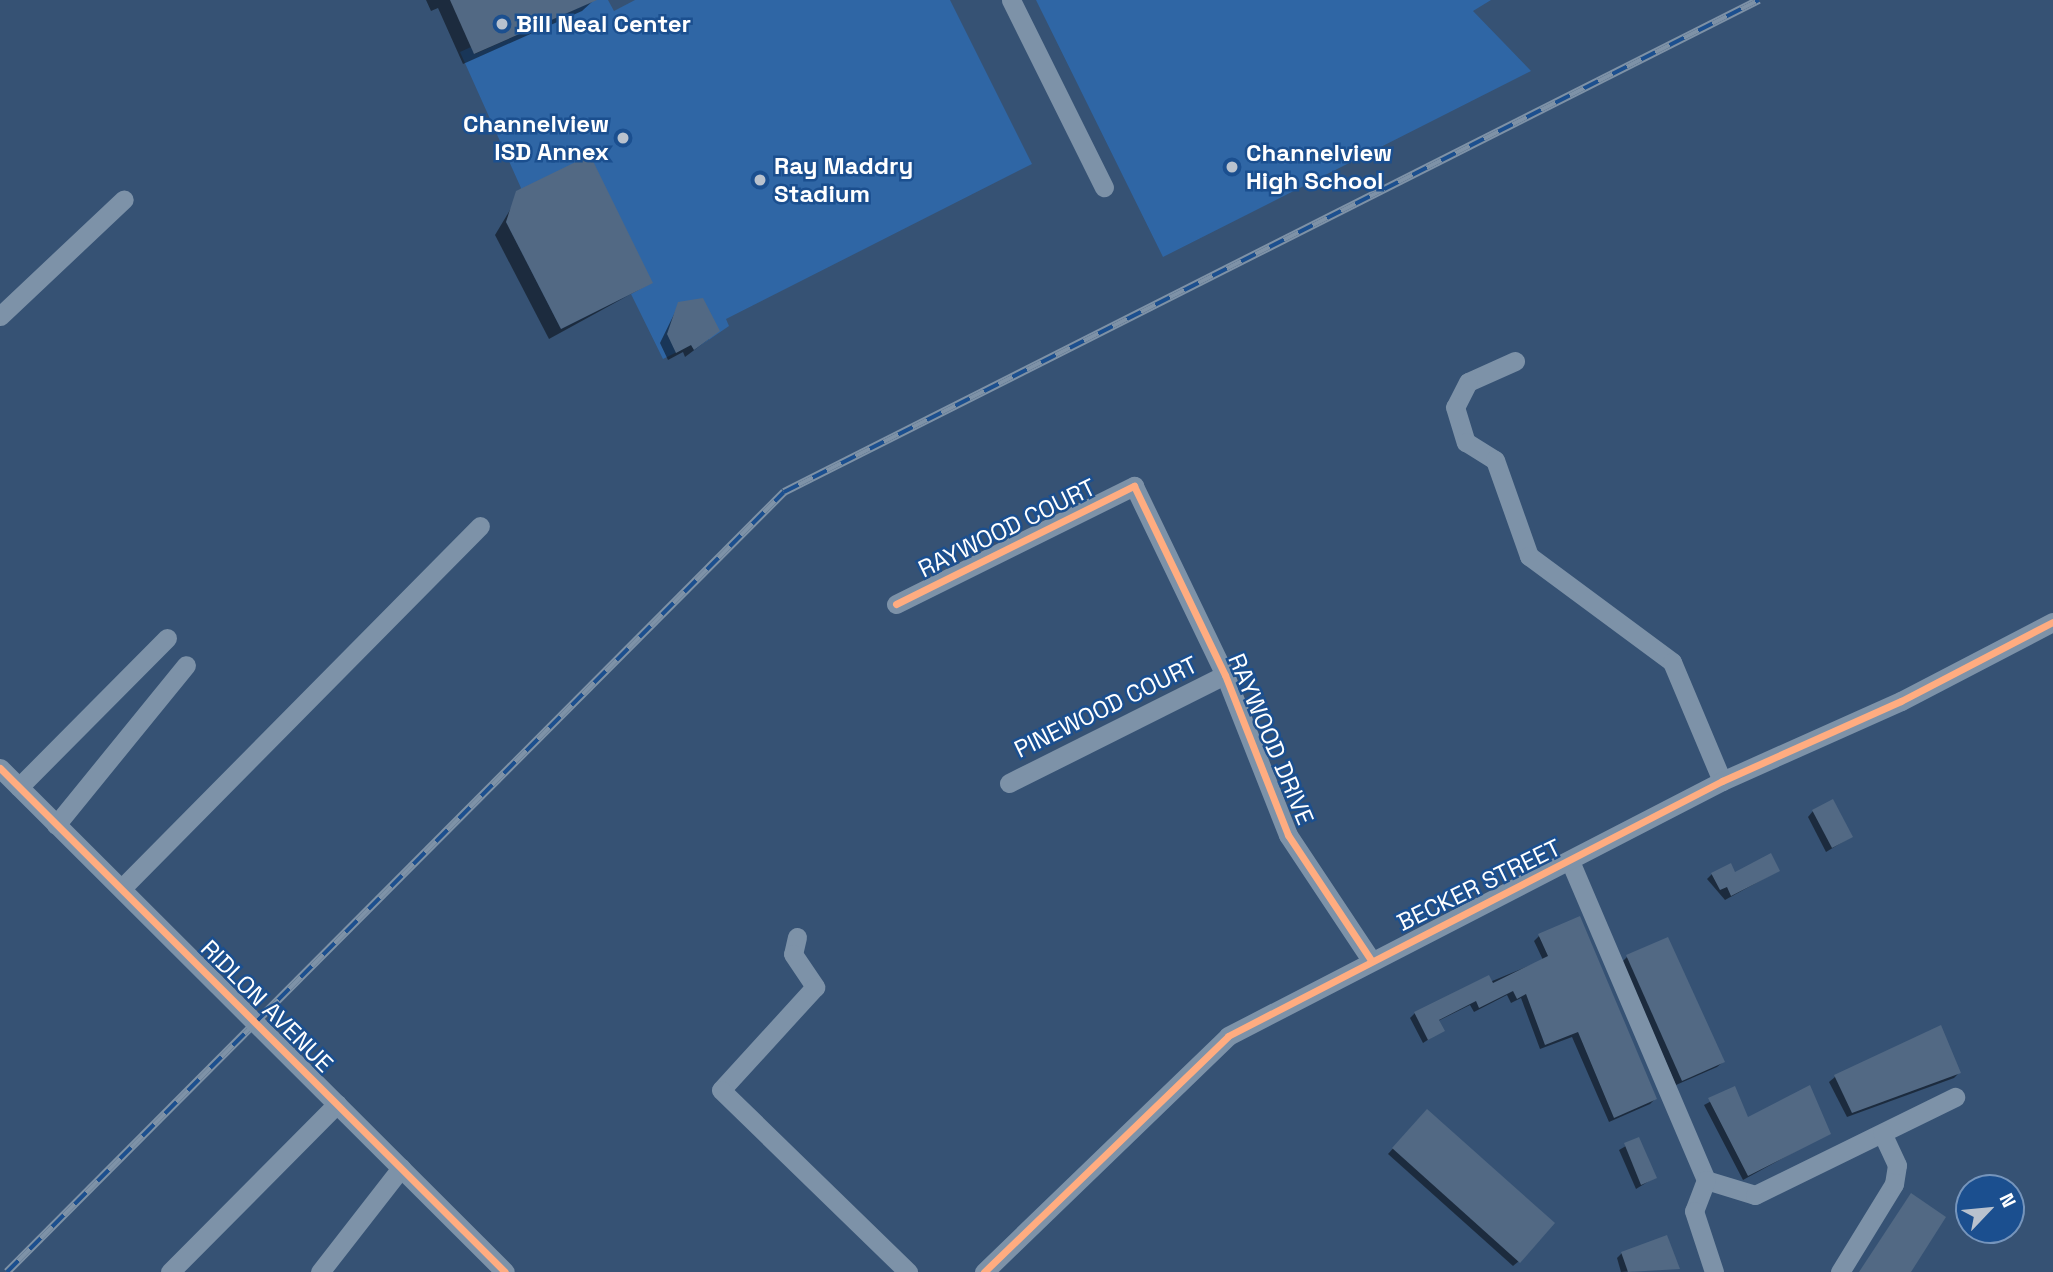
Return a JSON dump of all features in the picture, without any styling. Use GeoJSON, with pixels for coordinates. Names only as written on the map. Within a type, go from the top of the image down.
{"type":"FeatureCollection","features":[{"type":"Feature","properties":{"kind":"street"},"geometry":{"type":"LineString","coordinates":[[1011,0],[1104,187]]}},
{"type":"Feature","properties":{"kind":"street"},"geometry":{"type":"LineString","coordinates":[[0,316],[124,199]]}},
{"type":"Feature","properties":{"kind":"street"},"geometry":{"type":"LineString","coordinates":[[1515,361],[1468,382],[1455,407],[1465,442],[1495,460],[1529,556],[1672,662],[1722,781]]}},
{"type":"Feature","properties":{"kind":"street","name":"RAYWOOD COURT"},"geometry":{"type":"LineString","coordinates":[[896,604],[1134,486]]}},
{"type":"Feature","properties":{"kind":"street","name":"RAYWOOD DRIVE"},"geometry":{"type":"LineString","coordinates":[[1134,486],[1225,676],[1288,835],[1371,960]]}},
{"type":"Feature","properties":{"kind":"street"},"geometry":{"type":"LineString","coordinates":[[122,888],[480,526]]}},
{"type":"Feature","properties":{"kind":"street","name":"BECKER STREET"},"geometry":{"type":"LineString","coordinates":[[984,1272],[1228,1037],[1371,960],[1570,861],[1722,781],[1901,701],[2053,622]]}},
{"type":"Feature","properties":{"kind":"street"},"geometry":{"type":"LineString","coordinates":[[19,787],[167,638]]}},
{"type":"Feature","properties":{"kind":"street"},"geometry":{"type":"LineString","coordinates":[[56,825],[186,665]]}},
{"type":"Feature","properties":{"kind":"street","name":"PINEWOOD COURT"},"geometry":{"type":"LineString","coordinates":[[1009,783],[1225,676]]}},
{"type":"Feature","properties":{"kind":"street","name":"RIDLON AVENUE"},"geometry":{"type":"LineString","coordinates":[[0,768],[506,1272]]}},
{"type":"Feature","properties":{"kind":"street"},"geometry":{"type":"LineString","coordinates":[[1570,861],[1706,1180],[1695,1211],[1714,1272]]}},
{"type":"Feature","properties":{"kind":"street"},"geometry":{"type":"LineString","coordinates":[[797,937],[793,954],[815,987],[721,1090],[908,1272]]}},
{"type":"Feature","properties":{"kind":"street"},"geometry":{"type":"LineString","coordinates":[[1706,1180],[1755,1195],[1955,1097]]}},
{"type":"Feature","properties":{"kind":"street"},"geometry":{"type":"LineString","coordinates":[[170,1272],[337,1104]]}},
{"type":"Feature","properties":{"kind":"street"},"geometry":{"type":"LineString","coordinates":[[1840,1272],[1894,1184],[1897,1165],[1882,1133]]}},
{"type":"Feature","properties":{"kind":"street"},"geometry":{"type":"LineString","coordinates":[[320,1272],[401,1168]]}},
{"type":"Feature","properties":{"kind":"shaded area","name":"Ray Maddry Stadium"},"geometry":{"type":"Polygon","coordinates":[[[596,0],[608,0],[614,11],[635,0],[950,0],[1032,164],[726,319],[729,326],[694,350],[691,345],[663,359],[631,294],[561,329],[506,222],[521,188],[460,52],[471,47],[475,54],[596,0]]]}},
{"type":"Feature","properties":{"kind":"shaded area","name":"Channelview High School"},"geometry":{"type":"Polygon","coordinates":[[[1036,0],[1491,0],[1473,11],[1531,71],[1163,257],[1036,0]]]}},
{"type":"Feature","properties":{"kind":"building","name":"Bill Neal Center"},"geometry":{"type":"Polygon","coordinates":[[[450,0],[597,0],[474,54],[450,0]]]}},
{"type":"Feature","properties":{"kind":"building"},"geometry":{"type":"Polygon","coordinates":[[[590,155],[653,283],[561,329],[506,222],[516,191],[590,155]]]}},
{"type":"Feature","properties":{"kind":"building"},"geometry":{"type":"Polygon","coordinates":[[[703,298],[720,331],[694,350],[691,345],[676,353],[667,334],[678,302],[703,298]]]}},
{"type":"Feature","properties":{"kind":"building"},"geometry":{"type":"Polygon","coordinates":[[[1833,799],[1853,837],[1832,848],[1812,810],[1833,799]]]}},
{"type":"Feature","properties":{"kind":"building"},"geometry":{"type":"Polygon","coordinates":[[[1771,853],[1780,871],[1731,896],[1727,887],[1720,890],[1711,873],[1731,863],[1735,872],[1771,853]]]}},
{"type":"Feature","properties":{"kind":"building"},"geometry":{"type":"Polygon","coordinates":[[[1580,916],[1657,1099],[1614,1118],[1578,1032],[1545,1045],[1526,994],[1517,999],[1513,991],[1479,1008],[1476,1001],[1439,1020],[1445,1031],[1428,1040],[1414,1012],[1489,975],[1493,983],[1548,956],[1538,934],[1580,916]]]}},
{"type":"Feature","properties":{"kind":"building"},"geometry":{"type":"Polygon","coordinates":[[[1668,937],[1725,1062],[1682,1081],[1626,955],[1668,937]]]}},
{"type":"Feature","properties":{"kind":"building"},"geometry":{"type":"Polygon","coordinates":[[[1941,1025],[1961,1073],[1852,1113],[1834,1075],[1941,1025]]]}},
{"type":"Feature","properties":{"kind":"building"},"geometry":{"type":"Polygon","coordinates":[[[1810,1085],[1831,1134],[1748,1176],[1708,1098],[1735,1086],[1748,1117],[1810,1085]]]}},
{"type":"Feature","properties":{"kind":"building"},"geometry":{"type":"Polygon","coordinates":[[[1427,1109],[1555,1223],[1520,1263],[1392,1148],[1427,1109]]]}},
{"type":"Feature","properties":{"kind":"building"},"geometry":{"type":"Polygon","coordinates":[[[1639,1137],[1657,1178],[1641,1185],[1624,1143],[1639,1137]]]}},
{"type":"Feature","properties":{"kind":"building"},"geometry":{"type":"Polygon","coordinates":[[[1911,1193],[1946,1217],[1911,1272],[1859,1272],[1911,1193]]]}},
{"type":"Feature","properties":{"kind":"building"},"geometry":{"type":"Polygon","coordinates":[[[1667,1235],[1680,1269],[1628,1272],[1621,1252],[1667,1235]]]}},
{"type":"Feature","properties":{"kind":"railway"},"geometry":{"type":"LineString","coordinates":[[7,1272],[784,492],[1759,0]]}},
{"type":"Feature","properties":{"kind":"cycle path"},"geometry":{"type":"LineString","coordinates":[[896,604],[1134,486],[1225,675],[1288,835],[1371,960]]}},
{"type":"Feature","properties":{"kind":"cycle path"},"geometry":{"type":"LineString","coordinates":[[984,1272],[1228,1036],[1722,781],[1901,701],[2053,622]]}},
{"type":"Feature","properties":{"kind":"cycle path"},"geometry":{"type":"LineString","coordinates":[[0,768],[505,1272]]}},
{"type":"Feature","properties":{"kind":"place","name":"Bill Neal Center"},"geometry":{"type":"Point","coordinates":[502,24]}},
{"type":"Feature","properties":{"kind":"place","name":"Channelview ISD Annex"},"geometry":{"type":"Point","coordinates":[623,138]}},
{"type":"Feature","properties":{"kind":"place","name":"Channelview High School"},"geometry":{"type":"Point","coordinates":[1232,167]}},
{"type":"Feature","properties":{"kind":"place","name":"Ray Maddry Stadium"},"geometry":{"type":"Point","coordinates":[760,180]}}]}
